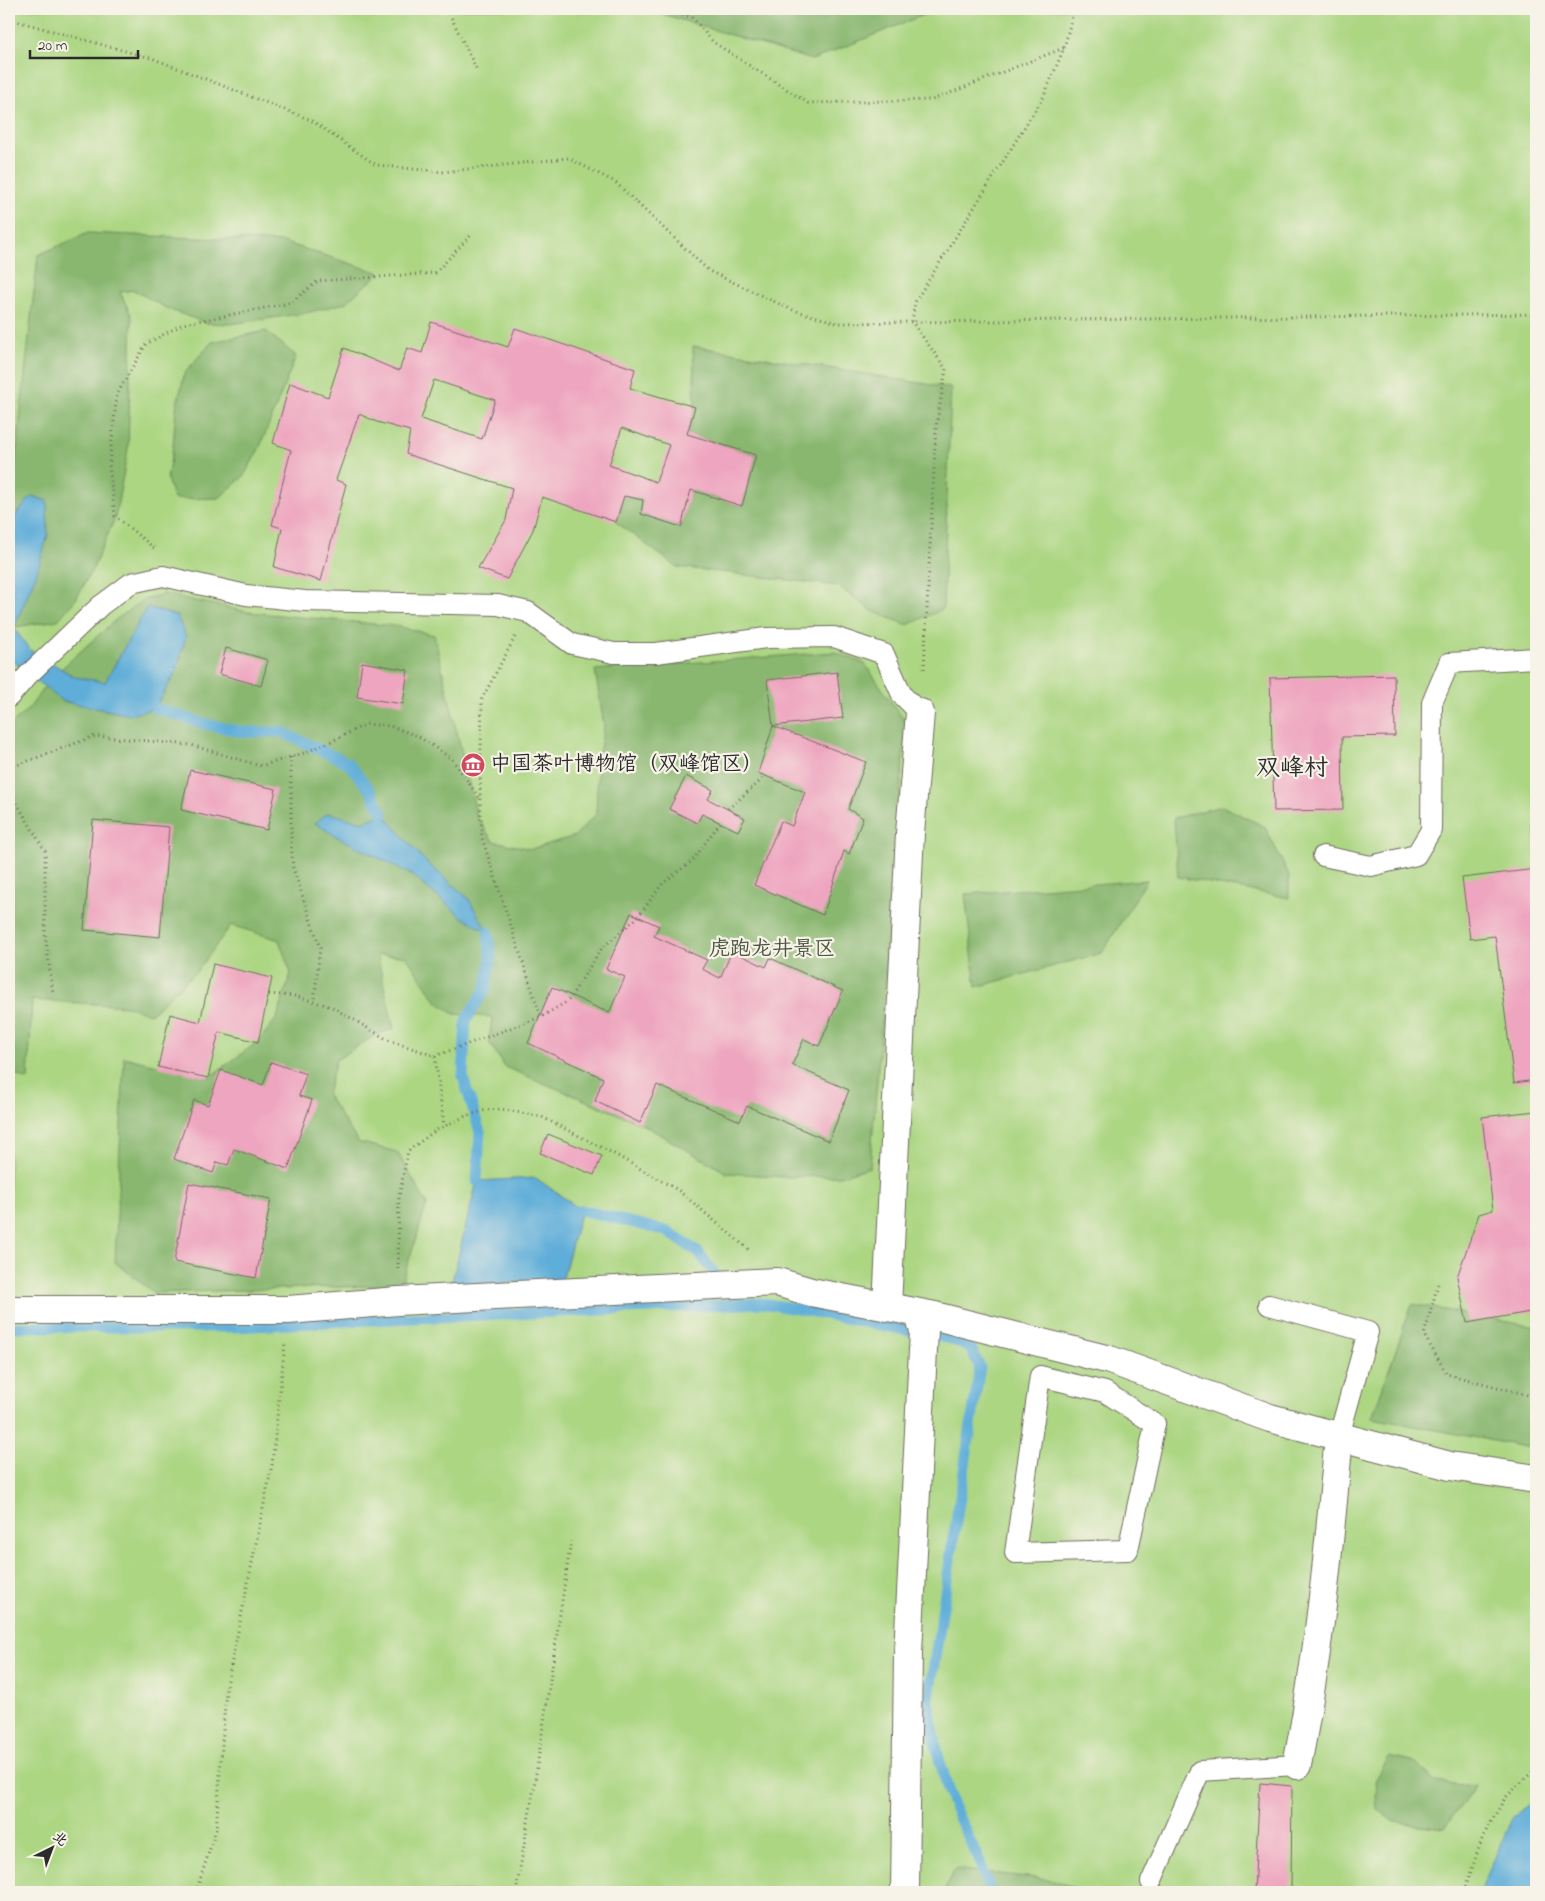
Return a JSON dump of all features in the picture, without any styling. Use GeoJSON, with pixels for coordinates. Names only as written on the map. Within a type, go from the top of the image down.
{"type":"FeatureCollection","features":[{"type":"Feature","properties":{"kind":"street"},"geometry":{"type":"LineString","coordinates":[[887,1307],[910,833],[920,714]]}},
{"type":"Feature","properties":{"kind":"street"},"geometry":{"type":"LineString","coordinates":[[9,1310],[288,1310],[398,1301],[777,1282],[811,1292],[887,1307],[921,1330],[1110,1360],[1270,1418],[1450,1466],[1536,1480]]}},
{"type":"Feature","properties":{"kind":"street"},"geometry":{"type":"LineString","coordinates":[[905,1892],[908,1653],[921,1330]]}},
{"type":"Feature","properties":{"kind":"street"},"geometry":{"type":"LineString","coordinates":[[1296,1765],[1309,1705],[1328,1563],[1339,1436]]}},
{"type":"Feature","properties":{"kind":"lane"},"geometry":{"type":"LineString","coordinates":[[9,697],[28,675],[100,606],[131,583],[163,576],[246,595],[305,601],[498,605],[528,612],[572,644],[614,653],[656,653],[766,638],[834,637],[884,654],[902,694],[920,714]]}},
{"type":"Feature","properties":{"kind":"lane"},"geometry":{"type":"LineString","coordinates":[[1323,856],[1371,866],[1416,855],[1431,830],[1432,703],[1449,664],[1536,658]]}},
{"type":"Feature","properties":{"kind":"lane"},"geometry":{"type":"LineString","coordinates":[[1269,1305],[1368,1332],[1339,1436]]}},
{"type":"Feature","properties":{"kind":"lane"},"geometry":{"type":"LineString","coordinates":[[1105,1392],[1110,1360]]}},
{"type":"Feature","properties":{"kind":"lane"},"geometry":{"type":"LineString","coordinates":[[1040,1376],[1105,1392],[1155,1424],[1128,1550],[1015,1553],[1040,1376]]}},
{"type":"Feature","properties":{"kind":"lane"},"geometry":{"type":"LineString","coordinates":[[1151,1882],[1200,1771],[1296,1765]]}},
{"type":"Feature","properties":{"kind":"path"},"geometry":{"type":"LineString","coordinates":[[446,9],[477,70]]}},
{"type":"Feature","properties":{"kind":"path"},"geometry":{"type":"LineString","coordinates":[[658,9],[692,17],[713,42],[808,103],[932,100],[1064,48]]}},
{"type":"Feature","properties":{"kind":"path"},"geometry":{"type":"LineString","coordinates":[[920,714],[936,427],[946,369],[912,322],[915,302],[1044,96],[1064,48],[1074,9]]}},
{"type":"Feature","properties":{"kind":"path"},"geometry":{"type":"LineString","coordinates":[[9,19],[154,59],[311,120],[376,165],[442,172],[568,158],[615,182],[709,271],[790,309],[837,323],[1536,314]]}},
{"type":"Feature","properties":{"kind":"path"},"geometry":{"type":"LineString","coordinates":[[194,583],[115,516],[109,465],[117,394],[146,344],[183,324],[290,303],[318,281],[435,273],[471,234]]}},
{"type":"Feature","properties":{"kind":"path"},"geometry":{"type":"LineString","coordinates":[[528,612],[482,699],[480,799],[482,838],[540,1018]]}},
{"type":"Feature","properties":{"kind":"path"},"geometry":{"type":"LineString","coordinates":[[9,768],[95,736],[192,745],[261,766],[341,738],[366,724],[390,726],[418,736],[452,759],[480,799]]}},
{"type":"Feature","properties":{"kind":"path"},"geometry":{"type":"LineString","coordinates":[[291,757],[293,868],[320,948],[314,1001]]}},
{"type":"Feature","properties":{"kind":"path"},"geometry":{"type":"LineString","coordinates":[[728,809],[766,776]]}},
{"type":"Feature","properties":{"kind":"path"},"geometry":{"type":"LineString","coordinates":[[9,790],[45,852],[46,934],[53,993]]}},
{"type":"Feature","properties":{"kind":"path"},"geometry":{"type":"LineString","coordinates":[[269,994],[295,996],[332,1007],[388,1040],[435,1056],[540,1018],[568,1001],[602,948],[638,916],[664,883],[692,861],[720,823]]}},
{"type":"Feature","properties":{"kind":"path"},"geometry":{"type":"LineString","coordinates":[[435,1056],[444,1126]]}},
{"type":"Feature","properties":{"kind":"path"},"geometry":{"type":"LineString","coordinates":[[398,1301],[399,1196],[408,1151],[436,1130],[466,1116],[486,1110],[501,1109],[542,1117],[678,1190],[757,1257],[777,1282]]}},
{"type":"Feature","properties":{"kind":"path"},"geometry":{"type":"LineString","coordinates":[[1438,1284],[1424,1335],[1446,1374],[1536,1397]]}},
{"type":"Feature","properties":{"kind":"path"},"geometry":{"type":"LineString","coordinates":[[196,1892],[216,1830],[226,1690],[272,1465],[288,1310]]}},
{"type":"Feature","properties":{"kind":"path"},"geometry":{"type":"LineString","coordinates":[[516,1892],[571,1542]]}},
{"type":"Feature","properties":{"kind":"path"},"geometry":{"type":"LineString","coordinates":[[1464,1892],[1483,1836],[1505,1798],[1535,1771],[1536,1761]]}},
{"type":"Feature","properties":{"kind":"green space","name":"虎跑龙井景区"},"geometry":{"type":"Polygon","coordinates":[[[9,9],[1536,9],[1536,1892],[9,1892],[9,9]]]}},
{"type":"Feature","properties":{"kind":"green space"},"geometry":{"type":"Polygon","coordinates":[[[646,9],[938,9],[812,60],[646,9]]]}},
{"type":"Feature","properties":{"kind":"green space"},"geometry":{"type":"Polygon","coordinates":[[[88,233],[283,242],[380,273],[345,303],[306,313],[230,324],[206,323],[168,309],[134,290],[120,292],[132,317],[128,449],[115,518],[94,566],[76,599],[58,620],[9,628],[9,505],[10,510],[38,255],[88,233]]]}},
{"type":"Feature","properties":{"kind":"green space"},"geometry":{"type":"Polygon","coordinates":[[[266,331],[296,356],[259,449],[243,477],[219,498],[174,499],[167,479],[173,447],[176,408],[185,372],[212,342],[266,331]]]}},
{"type":"Feature","properties":{"kind":"green space"},"geometry":{"type":"Polygon","coordinates":[[[693,346],[951,388],[943,609],[907,625],[872,611],[838,586],[677,567],[616,522],[624,496],[643,500],[642,514],[681,527],[691,490],[742,506],[756,455],[687,434],[695,407],[693,346]]]}},
{"type":"Feature","properties":{"kind":"green space"},"geometry":{"type":"Polygon","coordinates":[[[164,594],[248,612],[396,626],[434,635],[477,817],[493,841],[531,849],[575,836],[596,814],[598,760],[604,726],[595,670],[835,652],[865,664],[906,723],[870,1167],[840,1176],[784,1177],[727,1173],[640,1123],[505,1067],[489,1042],[492,1017],[454,1014],[436,1001],[406,956],[377,955],[394,1029],[377,1034],[336,1060],[327,1095],[358,1142],[397,1152],[427,1204],[401,1285],[154,1293],[115,1262],[124,1057],[208,1078],[258,1042],[277,1018],[291,973],[279,940],[231,925],[198,970],[150,1014],[127,1006],[32,1000],[28,1080],[9,1072],[9,727],[31,706],[50,679],[113,622],[142,600],[164,594]]]}},
{"type":"Feature","properties":{"kind":"green space"},"geometry":{"type":"Polygon","coordinates":[[[1222,806],[1265,827],[1289,875],[1289,898],[1178,877],[1174,818],[1222,806]]]}},
{"type":"Feature","properties":{"kind":"green space"},"geometry":{"type":"Polygon","coordinates":[[[1147,880],[1102,953],[976,987],[965,894],[1147,880]]]}},
{"type":"Feature","properties":{"kind":"green space"},"geometry":{"type":"Polygon","coordinates":[[[1412,1304],[1536,1327],[1536,1449],[1372,1418],[1412,1304]]]}},
{"type":"Feature","properties":{"kind":"green space"},"geometry":{"type":"Polygon","coordinates":[[[1389,1757],[1415,1763],[1435,1782],[1476,1786],[1444,1828],[1394,1822],[1377,1809],[1375,1781],[1389,1757]]]}},
{"type":"Feature","properties":{"kind":"green space"},"geometry":{"type":"Polygon","coordinates":[[[955,1869],[1054,1880],[1086,1892],[944,1892],[955,1869]]]}},
{"type":"Feature","properties":{"kind":"water"},"geometry":{"type":"Polygon","coordinates":[[[32,496],[47,501],[48,535],[36,575],[14,628],[30,650],[75,677],[105,682],[147,607],[177,616],[186,637],[176,672],[155,708],[130,715],[62,701],[9,658],[9,530],[18,512],[32,496]]]}},
{"type":"Feature","properties":{"kind":"water"},"geometry":{"type":"Polygon","coordinates":[[[328,813],[363,822],[383,814],[426,862],[468,898],[488,932],[462,917],[412,875],[332,834],[315,823],[328,813]]]}},
{"type":"Feature","properties":{"kind":"water"},"geometry":{"type":"Polygon","coordinates":[[[536,1178],[581,1210],[562,1281],[451,1285],[477,1181],[536,1178]]]}},
{"type":"Feature","properties":{"kind":"water"},"geometry":{"type":"Polygon","coordinates":[[[1536,1801],[1536,1892],[1480,1892],[1513,1816],[1536,1801]]]}},
{"type":"Feature","properties":{"kind":"building"},"geometry":{"type":"Polygon","coordinates":[[[431,322],[508,347],[515,328],[635,369],[630,388],[695,407],[687,434],[756,455],[742,506],[691,490],[681,527],[641,514],[643,500],[624,496],[616,522],[542,497],[533,530],[507,579],[478,568],[506,520],[512,488],[406,454],[410,431],[377,422],[359,414],[336,480],[346,484],[321,581],[274,567],[282,528],[272,525],[291,450],[273,443],[290,383],[328,397],[344,348],[399,371],[407,348],[422,353],[431,322]],[[434,380],[421,419],[482,439],[495,400],[434,380]],[[622,428],[609,465],[656,482],[669,445],[622,428]]]}},
{"type":"Feature","properties":{"kind":"building"},"geometry":{"type":"Polygon","coordinates":[[[226,648],[268,660],[261,686],[219,674],[226,648]]]}},
{"type":"Feature","properties":{"kind":"building"},"geometry":{"type":"Polygon","coordinates":[[[362,662],[408,670],[403,704],[357,697],[362,662]]]}},
{"type":"Feature","properties":{"kind":"building"},"geometry":{"type":"Polygon","coordinates":[[[837,672],[843,718],[773,726],[767,680],[837,672]]]}},
{"type":"Feature","properties":{"kind":"building"},"geometry":{"type":"Polygon","coordinates":[[[1394,675],[1395,736],[1342,737],[1343,810],[1274,811],[1270,678],[1394,675]]]}},
{"type":"Feature","properties":{"kind":"building"},"geometry":{"type":"Polygon","coordinates":[[[773,726],[866,762],[848,809],[863,818],[849,854],[844,851],[823,915],[754,885],[781,821],[792,826],[805,792],[758,773],[773,726]]]}},
{"type":"Feature","properties":{"kind":"building"},"geometry":{"type":"Polygon","coordinates":[[[190,770],[276,789],[267,830],[181,810],[190,770]]]}},
{"type":"Feature","properties":{"kind":"building"},"geometry":{"type":"Polygon","coordinates":[[[686,776],[713,790],[708,799],[745,818],[738,831],[702,814],[697,823],[669,809],[686,776]]]}},
{"type":"Feature","properties":{"kind":"building"},"geometry":{"type":"Polygon","coordinates":[[[93,820],[169,827],[160,937],[84,930],[93,820]]]}},
{"type":"Feature","properties":{"kind":"building"},"geometry":{"type":"Polygon","coordinates":[[[1536,869],[1536,1080],[1514,1083],[1495,936],[1470,939],[1462,878],[1536,869]]]}},
{"type":"Feature","properties":{"kind":"building"},"geometry":{"type":"Polygon","coordinates":[[[631,913],[659,926],[654,936],[707,960],[702,969],[720,978],[732,951],[766,967],[770,958],[843,991],[819,1046],[804,1039],[792,1065],[849,1090],[829,1141],[747,1106],[740,1121],[657,1085],[640,1123],[595,1101],[603,1078],[528,1043],[552,987],[609,1013],[625,977],[606,969],[631,913]]]}},
{"type":"Feature","properties":{"kind":"building"},"geometry":{"type":"Polygon","coordinates":[[[213,964],[272,978],[258,1042],[219,1032],[208,1078],[158,1067],[170,1014],[200,1022],[213,964]]]}},
{"type":"Feature","properties":{"kind":"building"},"geometry":{"type":"Polygon","coordinates":[[[271,1062],[306,1074],[299,1096],[312,1100],[288,1169],[234,1149],[228,1165],[217,1162],[213,1173],[174,1159],[194,1100],[208,1105],[221,1070],[263,1085],[271,1062]]]}},
{"type":"Feature","properties":{"kind":"building"},"geometry":{"type":"Polygon","coordinates":[[[1536,1111],[1536,1311],[1467,1323],[1457,1277],[1479,1214],[1493,1210],[1482,1117],[1536,1111]]]}},
{"type":"Feature","properties":{"kind":"building"},"geometry":{"type":"Polygon","coordinates":[[[548,1134],[602,1156],[594,1175],[540,1153],[548,1134]]]}},
{"type":"Feature","properties":{"kind":"building"},"geometry":{"type":"Polygon","coordinates":[[[189,1183],[271,1199],[256,1278],[174,1262],[189,1183]]]}},
{"type":"Feature","properties":{"kind":"building"},"geometry":{"type":"Polygon","coordinates":[[[1260,1783],[1292,1786],[1291,1892],[1254,1892],[1260,1783]]]}},
{"type":"Feature","properties":{"kind":"waterway"},"geometry":{"type":"LineString","coordinates":[[155,708],[201,723],[243,732],[282,732],[348,763],[370,790],[383,814]]}},
{"type":"Feature","properties":{"kind":"waterway"},"geometry":{"type":"LineString","coordinates":[[477,1181],[480,1132],[463,1077],[466,1020],[486,988],[491,958],[488,932]]}},
{"type":"Feature","properties":{"kind":"waterway"},"geometry":{"type":"LineString","coordinates":[[581,1210],[666,1231],[698,1252],[721,1282]]}},
{"type":"Feature","properties":{"kind":"waterway"},"geometry":{"type":"LineString","coordinates":[[9,1327],[235,1327],[762,1303],[952,1339],[971,1349],[980,1367],[928,1703],[938,1755],[952,1803],[980,1862],[990,1892]]}},
{"type":"Feature","properties":{"kind":"place","name":"中国茶叶博物馆（双峰馆区）"},"geometry":{"type":"Point","coordinates":[473,765]}},
{"type":"Feature","properties":{"kind":"district","name":"双峰村"},"geometry":{"type":"Point","coordinates":[1292,769]}}]}
